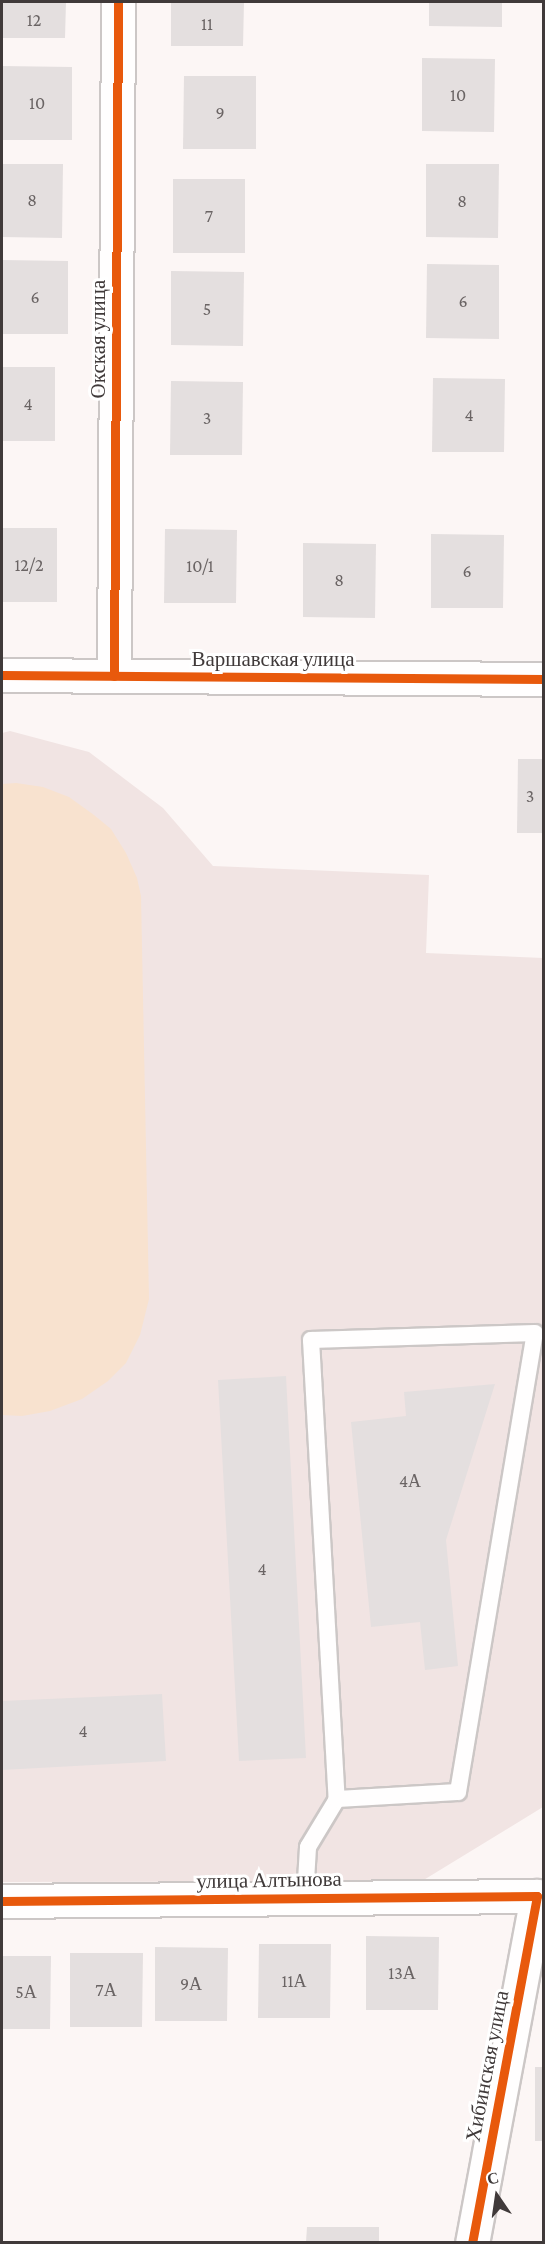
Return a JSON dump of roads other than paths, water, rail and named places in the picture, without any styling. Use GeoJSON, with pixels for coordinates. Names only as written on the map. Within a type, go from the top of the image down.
{"type":"FeatureCollection","features":[{"type":"Feature","properties":{"kind":"street","name":"Окская улица"},"geometry":{"type":"LineString","coordinates":[[114,676],[118,2]]}},
{"type":"Feature","properties":{"kind":"street","name":"Варшавская улица"},"geometry":{"type":"LineString","coordinates":[[2,675],[543,679]]}},
{"type":"Feature","properties":{"kind":"street","name":"улица Алтынова"},"geometry":{"type":"LineString","coordinates":[[2,1901],[537,1896]]}},
{"type":"Feature","properties":{"kind":"street","name":"Хибинская улица"},"geometry":{"type":"LineString","coordinates":[[472,2242],[537,1896]]}},
{"type":"Feature","properties":{"kind":"lane"},"geometry":{"type":"LineString","coordinates":[[305,1898],[308,1847],[337,1799],[311,1341],[535,1333],[458,1792],[337,1799]]}}]}
